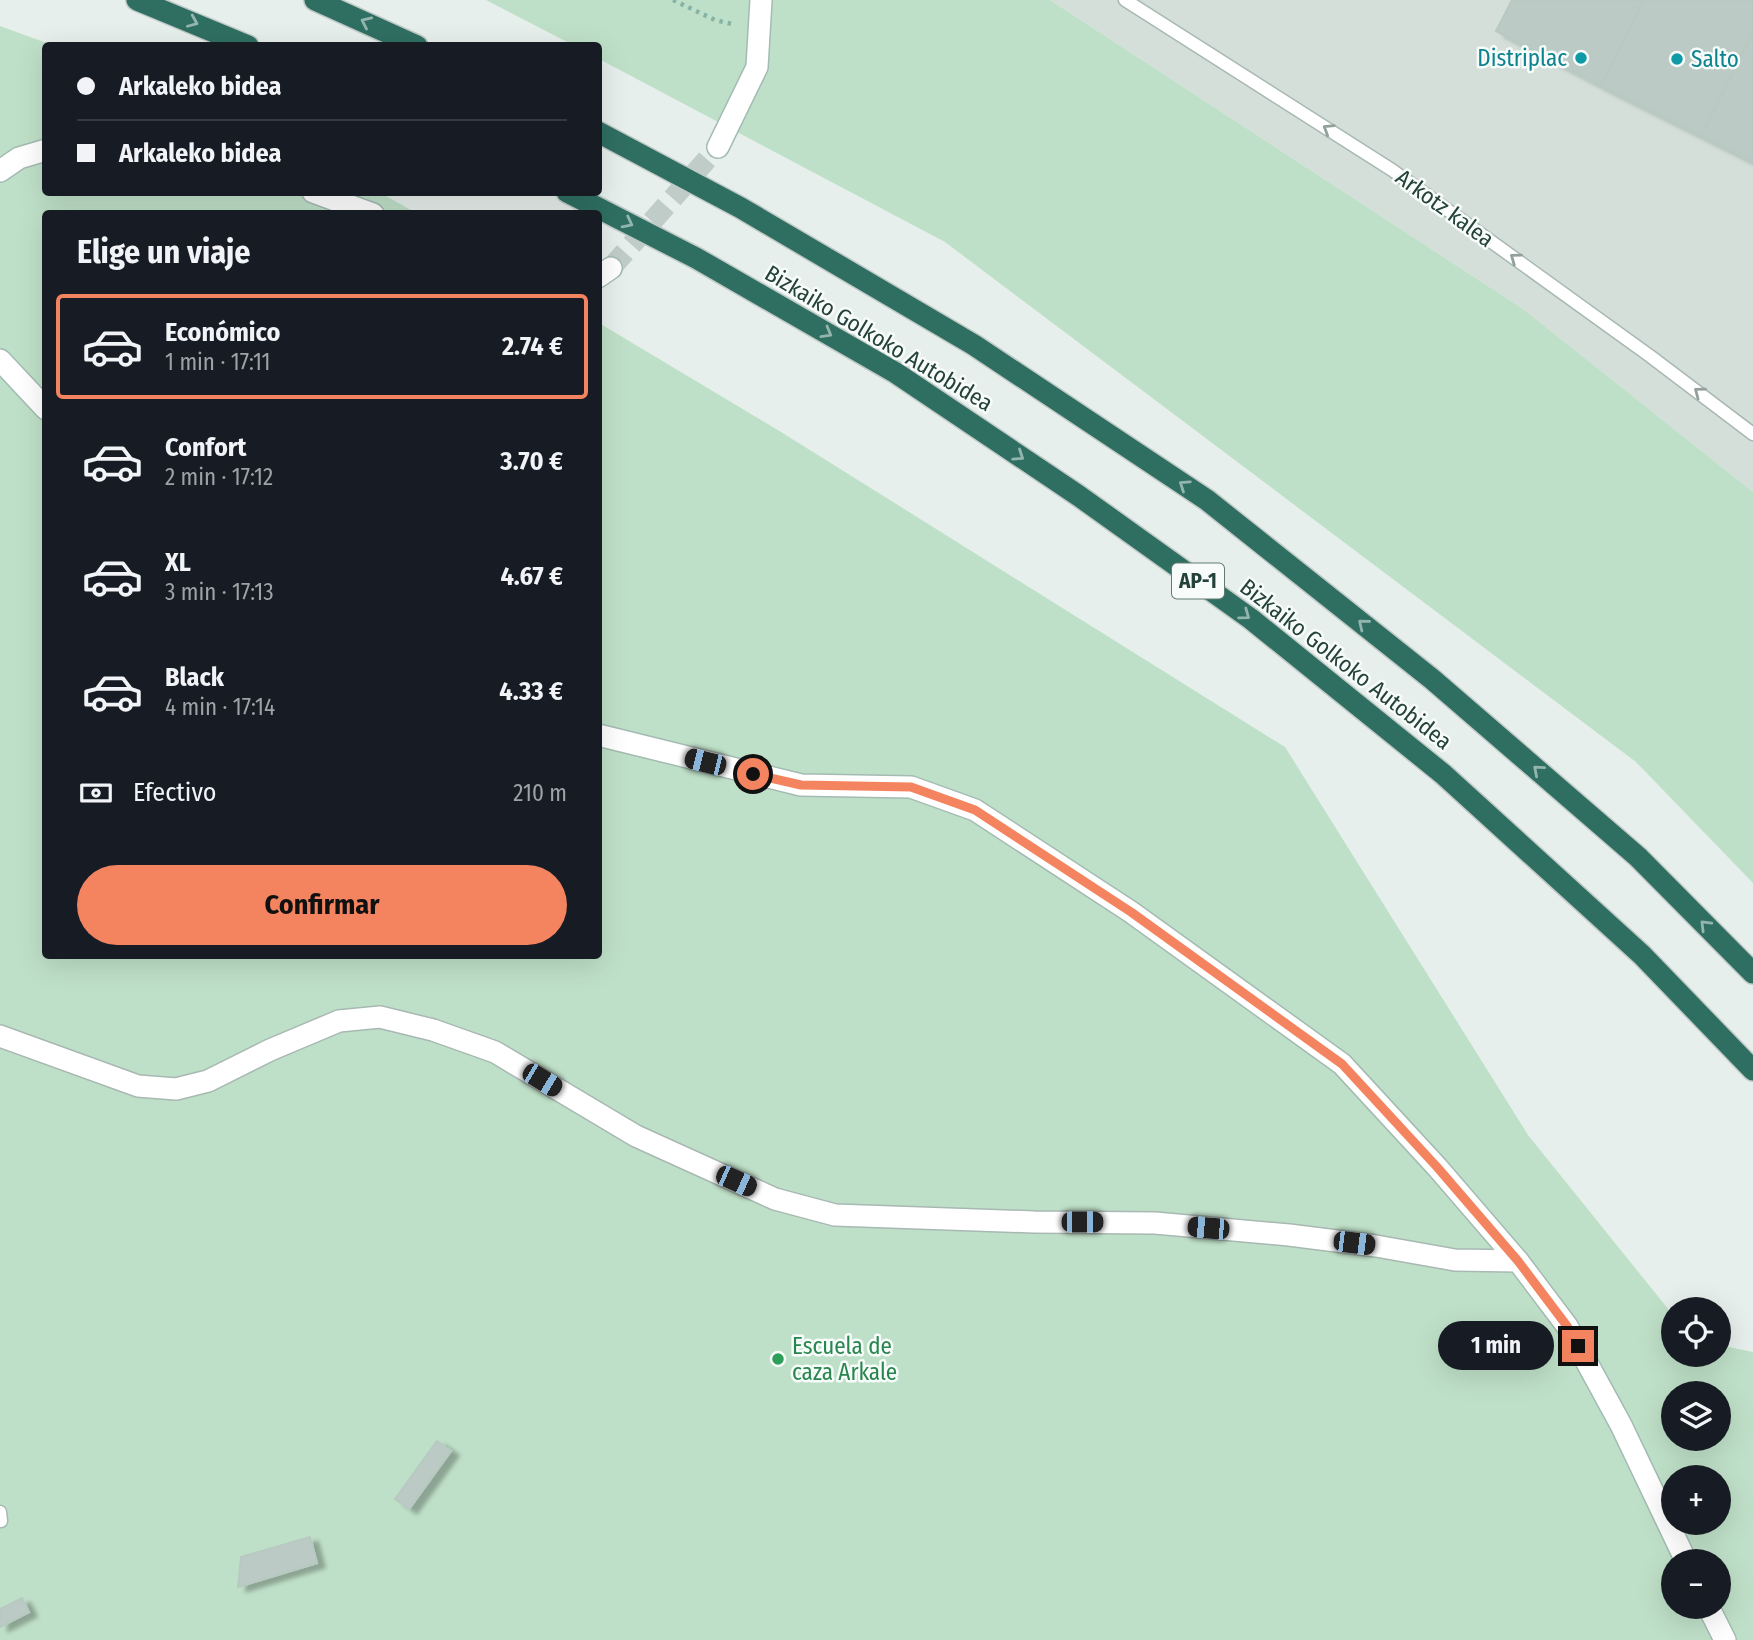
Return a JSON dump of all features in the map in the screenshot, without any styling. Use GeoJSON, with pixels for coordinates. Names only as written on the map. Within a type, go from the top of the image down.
{"type":"FeatureCollection","features":[{"type":"Feature","properties":{"kind":"highway"},"geometry":{"type":"LineString","coordinates":[[137,0],[238,42]]}},
{"type":"Feature","properties":{"kind":"highway"},"geometry":{"type":"LineString","coordinates":[[315,0],[408,42]]}},
{"type":"Feature","properties":{"kind":"highway","name":"Bizkaiko Golkoko Autobidea"},"geometry":{"type":"LineString","coordinates":[[602,134],[741,208],[974,345],[1207,500],[1432,679],[1597,821],[1638,857],[1753,973]]}},
{"type":"Feature","properties":{"kind":"highway","name":"Bizkaiko Golkoko Autobidea"},"geometry":{"type":"LineString","coordinates":[[575,196],[696,258],[896,373],[1079,496],[1251,619],[1443,774],[1642,956],[1753,1070]]}},
{"type":"Feature","properties":{"kind":"street"},"geometry":{"type":"LineString","coordinates":[[718,147],[757,67],[760,8]]}},
{"type":"Feature","properties":{"kind":"street"},"geometry":{"type":"LineString","coordinates":[[0,171],[19,158],[42,151]]}},
{"type":"Feature","properties":{"kind":"street"},"geometry":{"type":"LineString","coordinates":[[324,196],[362,210]]}},
{"type":"Feature","properties":{"kind":"street"},"geometry":{"type":"LineString","coordinates":[[0,359],[42,405]]}},
{"type":"Feature","properties":{"kind":"street"},"geometry":{"type":"LineString","coordinates":[[602,736],[801,785],[911,787],[975,810],[1131,912],[1342,1064],[1437,1167],[1518,1261],[1567,1326],[1621,1425],[1680,1549]]}},
{"type":"Feature","properties":{"kind":"street"},"geometry":{"type":"LineString","coordinates":[[0,1036],[138,1086],[176,1089],[208,1081],[270,1050],[339,1021],[380,1017],[433,1030],[495,1052],[636,1136],[775,1199],[835,1215],[1155,1223],[1289,1235],[1455,1260],[1518,1261]]}},
{"type":"Feature","properties":{"kind":"street"},"geometry":{"type":"LineString","coordinates":[[1715,1619],[1726,1640]]}},
{"type":"Feature","properties":{"kind":"lane","name":"Arkotz kalea"},"geometry":{"type":"LineString","coordinates":[[1125,0],[1392,170],[1639,348],[1753,434]]}},
{"type":"Feature","properties":{"kind":"path"},"geometry":{"type":"LineString","coordinates":[[673,0],[729,24],[745,24],[760,8]]}},
{"type":"Feature","properties":{"kind":"shaded area"},"geometry":{"type":"Polygon","coordinates":[[[1050,0],[1753,0],[1753,492],[1523,309],[1050,0]]]}},
{"type":"Feature","properties":{"kind":"green space"},"geometry":{"type":"Polygon","coordinates":[[[486,0],[1050,0],[1523,309],[1753,492],[1753,883],[1636,762],[945,242],[602,61],[602,42],[567,42],[486,0]]]}},
{"type":"Feature","properties":{"kind":"green space"},"geometry":{"type":"Polygon","coordinates":[[[0,26],[44,42],[42,196],[386,196],[411,210],[42,210],[42,959],[602,959],[602,325],[781,432],[1285,747],[1528,1135],[1661,1300],[1661,1367],[1731,1367],[1731,1347],[1753,1352],[1753,1640],[0,1640],[0,26]]]}},
{"type":"Feature","properties":{"kind":"building","name":"Distriplac"},"geometry":{"type":"Polygon","coordinates":[[[1512,0],[1644,0],[1601,86],[1496,31],[1512,0]]]}},
{"type":"Feature","properties":{"kind":"building","name":"Salto"},"geometry":{"type":"Polygon","coordinates":[[[1644,0],[1753,0],[1753,32],[1701,136],[1601,86],[1644,0]]]}},
{"type":"Feature","properties":{"kind":"building"},"geometry":{"type":"Polygon","coordinates":[[[1753,32],[1753,162],[1701,136],[1753,32]]]}},
{"type":"Feature","properties":{"kind":"building"},"geometry":{"type":"Polygon","coordinates":[[[437,1441],[451,1451],[409,1509],[395,1499],[437,1441]]]}},
{"type":"Feature","properties":{"kind":"building"},"geometry":{"type":"Polygon","coordinates":[[[310,1537],[317,1563],[238,1587],[241,1557],[310,1537]]]}},
{"type":"Feature","properties":{"kind":"building"},"geometry":{"type":"Polygon","coordinates":[[[22,1598],[29,1612],[0,1627],[0,1609],[22,1598]]]}},
{"type":"Feature","properties":{"kind":"tunnel"},"geometry":{"type":"LineString","coordinates":[[611,268],[718,147]]}},
{"type":"Feature","properties":{"kind":"place","name":"Distriplac"},"geometry":{"type":"Point","coordinates":[1581,58]}},
{"type":"Feature","properties":{"kind":"place","name":"Salto"},"geometry":{"type":"Point","coordinates":[1677,59]}},
{"type":"Feature","properties":{"kind":"place","name":"Escuela de caza Arkale"},"geometry":{"type":"Point","coordinates":[778,1359]}},
{"type":"Feature","properties":{"kind":"route"},"geometry":{"type":"LineString","coordinates":[[753,774],[801,785],[911,787],[975,810],[1131,912],[1342,1064],[1437,1167],[1518,1261],[1567,1326],[1578,1346]]}}]}
